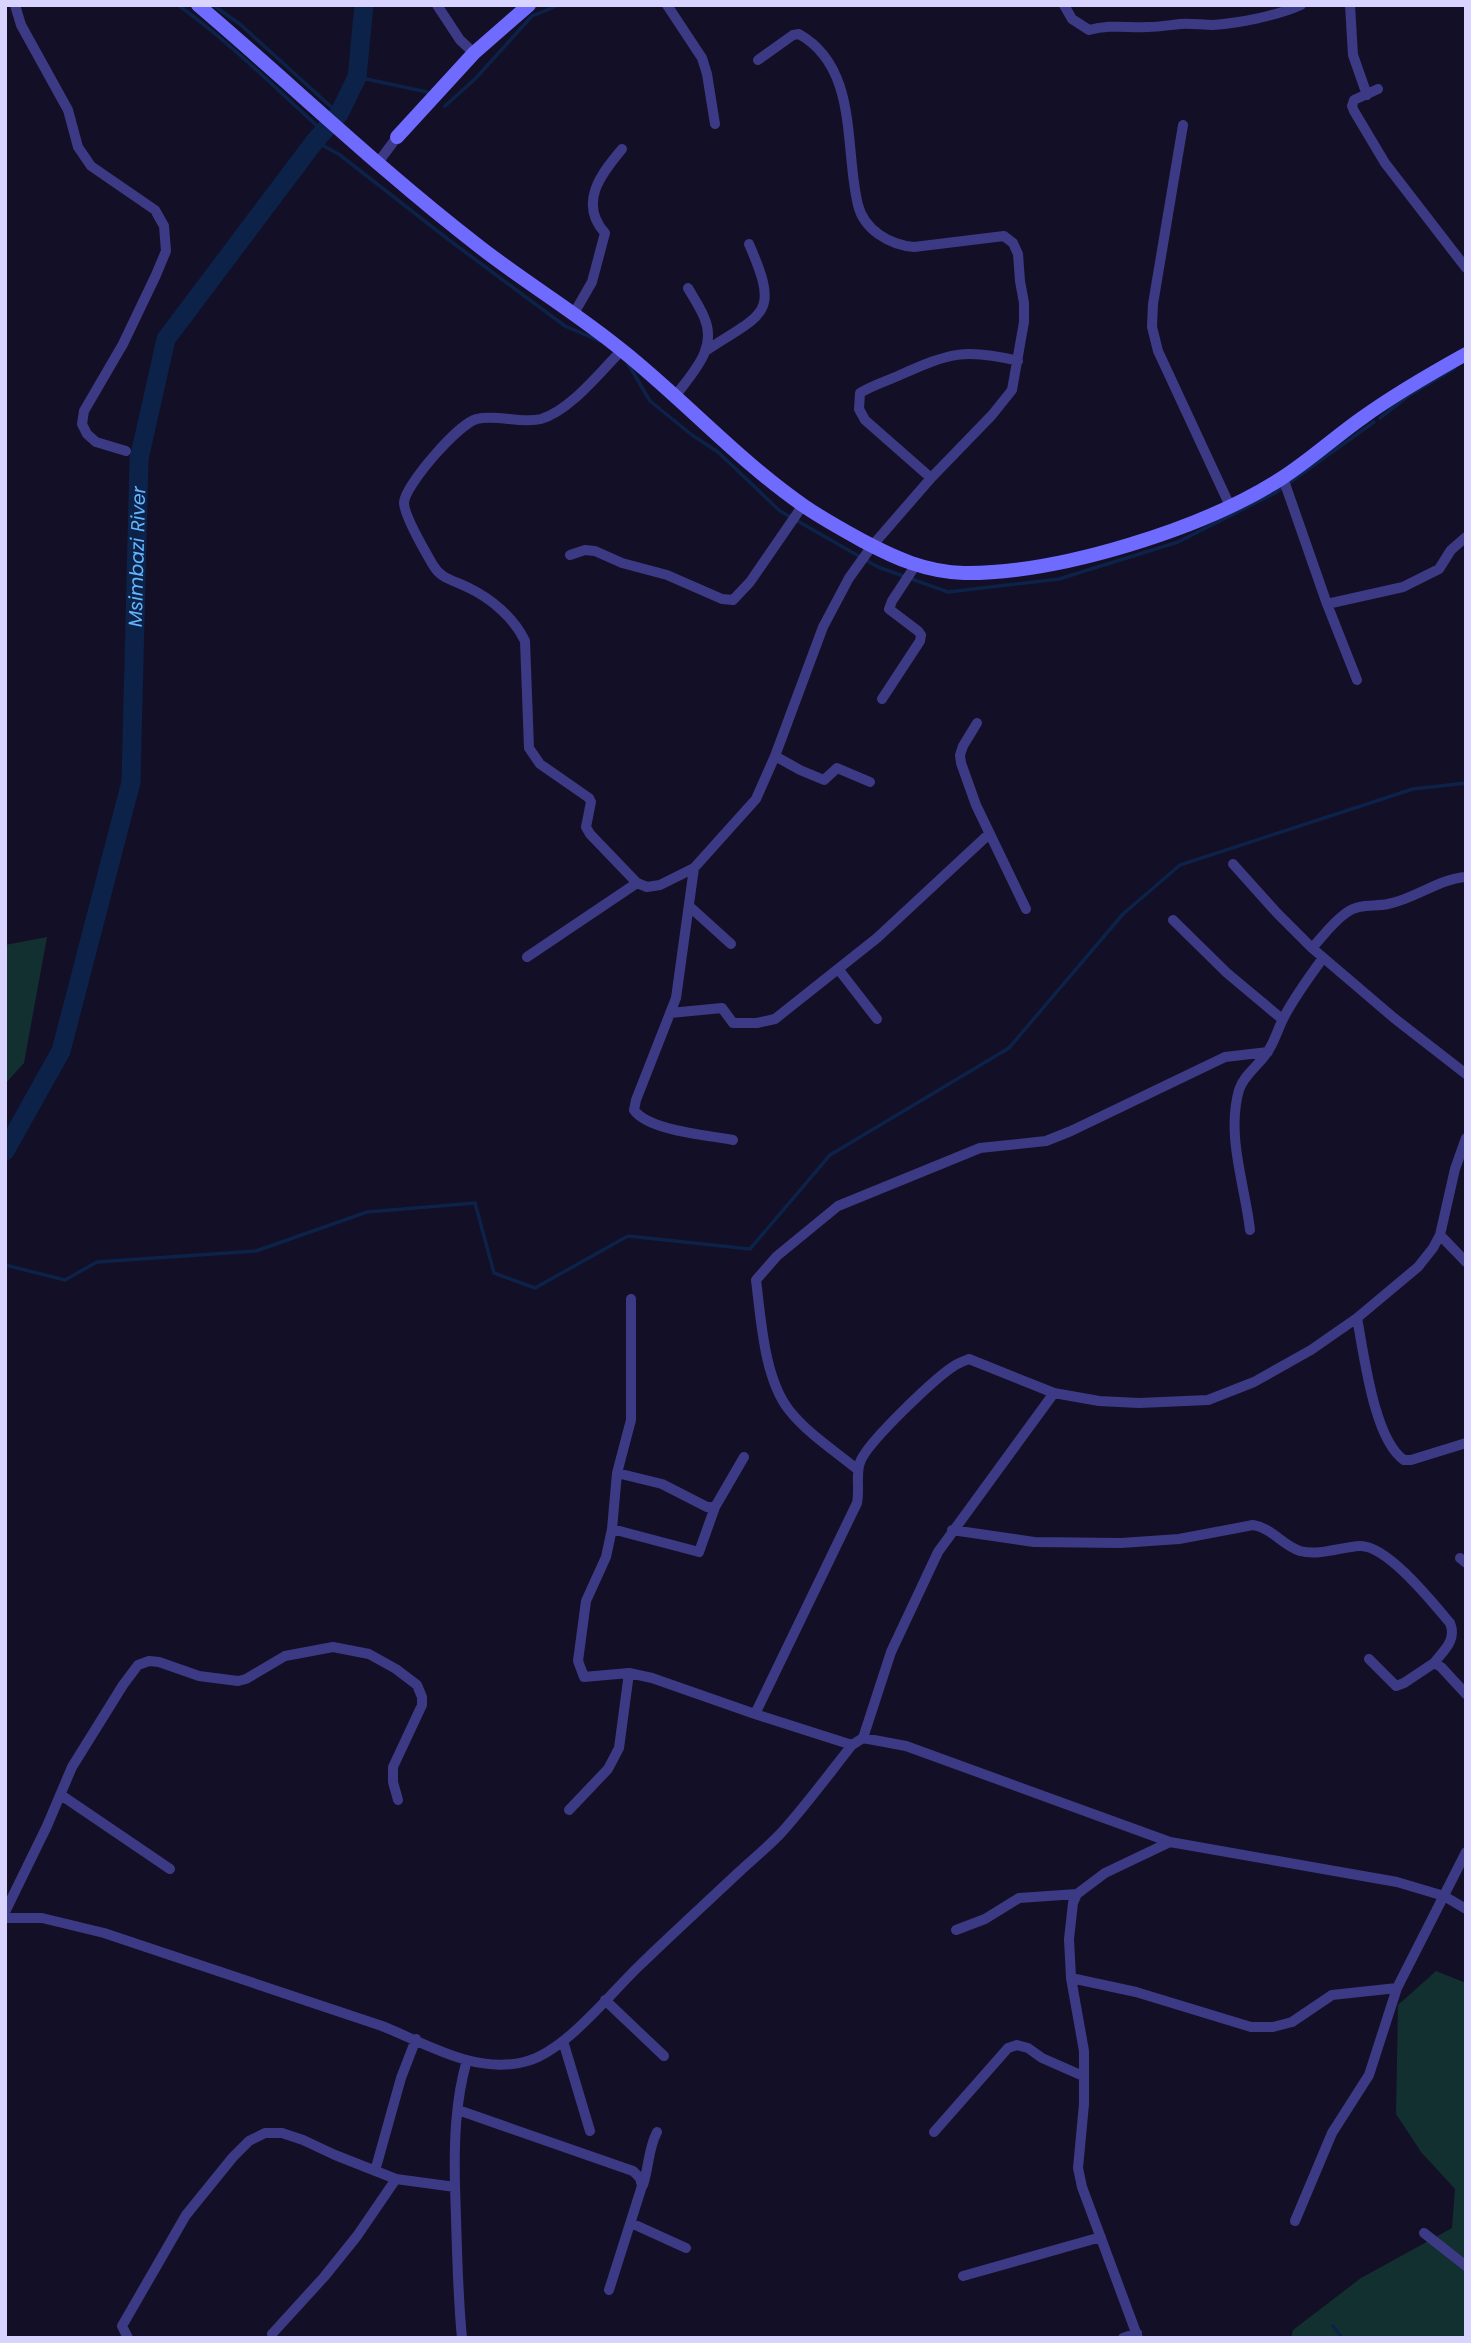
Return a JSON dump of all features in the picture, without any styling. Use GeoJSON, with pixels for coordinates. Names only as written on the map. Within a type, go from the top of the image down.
{"type":"FeatureCollection","features":[{"type":"Feature","properties":{"kind":"main road"},"geometry":{"type":"LineString","coordinates":[[198,5],[377,164],[478,246],[622,350],[754,466],[803,505],[872,546],[915,566],[962,573],[1015,569],[1113,550],[1168,532],[1230,506],[1283,478],[1365,416],[1466,354]]}},
{"type":"Feature","properties":{"kind":"main road"},"geometry":{"type":"LineString","coordinates":[[397,137],[474,53],[529,5]]}},
{"type":"Feature","properties":{"kind":"street"},"geometry":{"type":"LineString","coordinates":[[15,5],[21,25],[68,110],[78,147],[91,166],[155,211],[164,226],[166,251],[156,275],[123,344],[84,411],[82,424],[87,434],[96,442],[126,451]]}},
{"type":"Feature","properties":{"kind":"street"},"geometry":{"type":"LineString","coordinates":[[437,5],[460,40],[474,53]]}},
{"type":"Feature","properties":{"kind":"street"},"geometry":{"type":"LineString","coordinates":[[667,5],[702,58],[715,124]]}},
{"type":"Feature","properties":{"kind":"street"},"geometry":{"type":"LineString","coordinates":[[1064,5],[1072,19],[1090,30],[1102,27],[1213,25],[1263,19],[1301,5]]}},
{"type":"Feature","properties":{"kind":"street"},"geometry":{"type":"LineString","coordinates":[[1350,5],[1353,55],[1367,95]]}},
{"type":"Feature","properties":{"kind":"street"},"geometry":{"type":"LineString","coordinates":[[622,350],[575,397],[547,416],[540,419],[476,419],[463,426],[450,437],[417,476],[404,500],[405,509],[437,573],[486,598],[517,626],[525,641],[529,748],[540,764],[589,798],[591,802],[586,827],[590,834],[638,883],[647,887],[660,885],[694,868],[756,799],[823,627],[849,578],[872,546],[1012,390],[1024,321],[1018,254],[1013,243],[1004,236],[914,247],[899,246],[867,224],[858,207],[848,117],[831,67],[818,48],[799,34],[793,35],[758,60]]}},
{"type":"Feature","properties":{"kind":"street"},"geometry":{"type":"LineString","coordinates":[[1378,89],[1352,103],[1354,111],[1385,163],[1466,268]]}},
{"type":"Feature","properties":{"kind":"street"},"geometry":{"type":"LineString","coordinates":[[1183,125],[1153,304],[1152,327],[1157,351],[1230,506]]}},
{"type":"Feature","properties":{"kind":"street"},"geometry":{"type":"LineString","coordinates":[[377,164],[397,137]]}},
{"type":"Feature","properties":{"kind":"street"},"geometry":{"type":"LineString","coordinates":[[573,314],[592,282],[605,233],[592,210],[597,180],[622,149]]}},
{"type":"Feature","properties":{"kind":"street"},"geometry":{"type":"LineString","coordinates":[[676,395],[707,349],[752,321],[764,306],[762,273],[749,244]]}},
{"type":"Feature","properties":{"kind":"street"},"geometry":{"type":"LineString","coordinates":[[688,288],[705,318],[707,349]]}},
{"type":"Feature","properties":{"kind":"street"},"geometry":{"type":"LineString","coordinates":[[931,478],[865,420],[859,409],[860,393],[922,364],[948,356],[987,354],[1018,361]]}},
{"type":"Feature","properties":{"kind":"street"},"geometry":{"type":"LineString","coordinates":[[1283,478],[1357,680]]}},
{"type":"Feature","properties":{"kind":"street"},"geometry":{"type":"LineString","coordinates":[[570,555],[586,550],[594,551],[733,600],[743,592],[803,505]]}},
{"type":"Feature","properties":{"kind":"street"},"geometry":{"type":"LineString","coordinates":[[1327,604],[1403,587],[1439,569],[1451,550],[1466,537]]}},
{"type":"Feature","properties":{"kind":"street"},"geometry":{"type":"LineString","coordinates":[[882,699],[920,641],[921,635],[918,631],[889,609],[915,566]]}},
{"type":"Feature","properties":{"kind":"street"},"geometry":{"type":"LineString","coordinates":[[977,723],[963,746],[961,763],[976,805],[1026,909]]}},
{"type":"Feature","properties":{"kind":"street"},"geometry":{"type":"LineString","coordinates":[[775,756],[824,780],[837,768],[870,782]]}},
{"type":"Feature","properties":{"kind":"street"},"geometry":{"type":"LineString","coordinates":[[670,1013],[722,1008],[733,1023],[775,1020],[886,930],[989,834]]}},
{"type":"Feature","properties":{"kind":"street"},"geometry":{"type":"LineString","coordinates":[[1233,864],[1277,914],[1323,958],[1466,1074]]}},
{"type":"Feature","properties":{"kind":"street"},"geometry":{"type":"LineString","coordinates":[[694,868],[684,928],[679,984],[634,1110],[639,1118],[656,1125],[733,1140]]}},
{"type":"Feature","properties":{"kind":"street"},"geometry":{"type":"LineString","coordinates":[[1312,948],[1338,920],[1355,908],[1399,901],[1437,884],[1466,877]]}},
{"type":"Feature","properties":{"kind":"street"},"geometry":{"type":"LineString","coordinates":[[527,957],[638,883]]}},
{"type":"Feature","properties":{"kind":"street"},"geometry":{"type":"LineString","coordinates":[[688,906],[731,944]]}},
{"type":"Feature","properties":{"kind":"street"},"geometry":{"type":"LineString","coordinates":[[1172,920],[1227,973],[1282,1019]]}},
{"type":"Feature","properties":{"kind":"street"},"geometry":{"type":"LineString","coordinates":[[1250,1230],[1237,1156],[1239,1090],[1268,1052],[1282,1019],[1323,958]]}},
{"type":"Feature","properties":{"kind":"street"},"geometry":{"type":"LineString","coordinates":[[839,970],[877,1019]]}},
{"type":"Feature","properties":{"kind":"street"},"geometry":{"type":"LineString","coordinates":[[858,1470],[814,1434],[789,1409],[775,1384],[762,1329],[756,1280],[777,1256],[838,1206],[895,1182],[980,1148],[1046,1141],[1225,1057],[1268,1052]]}},
{"type":"Feature","properties":{"kind":"street"},"geometry":{"type":"LineString","coordinates":[[755,1714],[857,1503],[861,1459],[887,1428],[942,1375],[969,1360],[1054,1393],[1099,1401],[1139,1403],[1208,1400],[1254,1382],[1311,1350],[1357,1318],[1418,1267],[1440,1235],[1454,1169],[1466,1138]]}},
{"type":"Feature","properties":{"kind":"street"},"geometry":{"type":"LineString","coordinates":[[1440,1235],[1466,1262]]}},
{"type":"Feature","properties":{"kind":"street"},"geometry":{"type":"LineString","coordinates":[[631,1299],[631,1420],[617,1473],[612,1529],[606,1557],[586,1601],[578,1661],[584,1677],[629,1674],[652,1678],[852,1745]]}},
{"type":"Feature","properties":{"kind":"street"},"geometry":{"type":"LineString","coordinates":[[1357,1318],[1374,1400],[1388,1444],[1395,1455],[1411,1460],[1466,1443]]}},
{"type":"Feature","properties":{"kind":"street"},"geometry":{"type":"LineString","coordinates":[[5,1918],[42,1918],[104,1933],[416,2039],[432,2048],[467,2060],[500,2065],[527,2062],[542,2056],[563,2041],[781,1832],[852,1745],[863,1738],[891,1651],[938,1552],[1054,1393]]}},
{"type":"Feature","properties":{"kind":"street"},"geometry":{"type":"LineString","coordinates":[[612,1529],[699,1552],[715,1507],[744,1457]]}},
{"type":"Feature","properties":{"kind":"street"},"geometry":{"type":"LineString","coordinates":[[617,1473],[663,1484],[708,1507],[715,1507]]}},
{"type":"Feature","properties":{"kind":"street"},"geometry":{"type":"LineString","coordinates":[[952,1530],[1034,1542],[1121,1543],[1179,1539],[1253,1525],[1262,1526],[1289,1546],[1302,1551],[1370,1547],[1406,1573],[1450,1623],[1453,1638],[1434,1663],[1396,1686],[1369,1659]]}},
{"type":"Feature","properties":{"kind":"street"},"geometry":{"type":"LineString","coordinates":[[5,1912],[72,1767],[123,1685],[138,1665],[149,1661],[199,1676],[238,1681],[285,1656],[333,1647],[369,1654],[396,1669],[417,1685],[422,1697],[422,1705],[393,1767],[393,1782],[398,1800]]}},
{"type":"Feature","properties":{"kind":"street"},"geometry":{"type":"LineString","coordinates":[[1434,1663],[1466,1694]]}},
{"type":"Feature","properties":{"kind":"street"},"geometry":{"type":"LineString","coordinates":[[569,1810],[608,1769],[618,1748],[629,1674]]}},
{"type":"Feature","properties":{"kind":"street"},"geometry":{"type":"LineString","coordinates":[[863,1738],[906,1746],[1170,1842],[1397,1882],[1444,1896],[1466,1909]]}},
{"type":"Feature","properties":{"kind":"street"},"geometry":{"type":"LineString","coordinates":[[61,1795],[170,1869]]}},
{"type":"Feature","properties":{"kind":"street"},"geometry":{"type":"LineString","coordinates":[[1122,2338],[1137,2335],[1082,2187],[1078,2168],[1084,2104],[1083,2037],[1071,1978],[1069,1940],[1073,1903],[1077,1894],[1105,1873],[1170,1842]]}},
{"type":"Feature","properties":{"kind":"street"},"geometry":{"type":"LineString","coordinates":[[1295,2221],[1332,2133],[1369,2075],[1397,1988],[1466,1852]]}},
{"type":"Feature","properties":{"kind":"street"},"geometry":{"type":"LineString","coordinates":[[956,1930],[985,1919],[1019,1898],[1077,1894]]}},
{"type":"Feature","properties":{"kind":"street"},"geometry":{"type":"LineString","coordinates":[[1071,1978],[1136,1992],[1251,2027],[1273,2027],[1292,2022],[1332,1995],[1397,1988]]}},
{"type":"Feature","properties":{"kind":"street"},"geometry":{"type":"LineString","coordinates":[[605,2000],[664,2056]]}},
{"type":"Feature","properties":{"kind":"street"},"geometry":{"type":"LineString","coordinates":[[375,2171],[401,2078],[416,2039]]}},
{"type":"Feature","properties":{"kind":"street"},"geometry":{"type":"LineString","coordinates":[[563,2041],[590,2131]]}},
{"type":"Feature","properties":{"kind":"street"},"geometry":{"type":"LineString","coordinates":[[934,2132],[1008,2048],[1017,2045],[1028,2049],[1042,2059],[1083,2076]]}},
{"type":"Feature","properties":{"kind":"street"},"geometry":{"type":"LineString","coordinates":[[462,2338],[456,2262],[456,2187],[453,2161],[461,2079],[467,2060]]}},
{"type":"Feature","properties":{"kind":"street"},"geometry":{"type":"LineString","coordinates":[[458,2110],[633,2171],[640,2178],[642,2186]]}},
{"type":"Feature","properties":{"kind":"street"},"geometry":{"type":"LineString","coordinates":[[609,2290],[648,2170],[651,2144],[657,2132]]}},
{"type":"Feature","properties":{"kind":"street"},"geometry":{"type":"LineString","coordinates":[[128,2338],[122,2326],[186,2215],[233,2157],[249,2141],[265,2133],[291,2136],[396,2179],[456,2187]]}},
{"type":"Feature","properties":{"kind":"street"},"geometry":{"type":"LineString","coordinates":[[272,2334],[348,2247],[396,2179]]}},
{"type":"Feature","properties":{"kind":"street"},"geometry":{"type":"LineString","coordinates":[[631,2223],[686,2248]]}},
{"type":"Feature","properties":{"kind":"street"},"geometry":{"type":"LineString","coordinates":[[1424,2233],[1466,2266]]}},
{"type":"Feature","properties":{"kind":"street"},"geometry":{"type":"LineString","coordinates":[[963,2276],[1101,2237]]}},
{"type":"Feature","properties":{"kind":"green space"},"geometry":{"type":"Polygon","coordinates":[[[47,937],[24,1063],[5,1084],[5,945],[47,937]]]}},
{"type":"Feature","properties":{"kind":"green space"},"geometry":{"type":"Polygon","coordinates":[[[1436,1971],[1466,1983],[1466,2338],[1291,2338],[1293,2330],[1361,2278],[1452,2228],[1455,2189],[1421,2152],[1396,2114],[1398,2005],[1436,1971]]]}},
{"type":"Feature","properties":{"kind":"waterway"},"geometry":{"type":"LineString","coordinates":[[178,5],[235,51],[324,132]]}},
{"type":"Feature","properties":{"kind":"waterway"},"geometry":{"type":"LineString","coordinates":[[213,5],[241,25],[339,114]]}},
{"type":"Feature","properties":{"kind":"waterway","name":"Msimbazi River"},"geometry":{"type":"LineString","coordinates":[[5,1151],[61,1051],[131,782],[139,459],[166,339],[315,141],[339,114],[357,77],[364,5]]}},
{"type":"Feature","properties":{"kind":"waterway"},"geometry":{"type":"LineString","coordinates":[[445,106],[476,78],[532,16],[559,5]]}},
{"type":"Feature","properties":{"kind":"waterway"},"geometry":{"type":"LineString","coordinates":[[357,77],[427,92]]}},
{"type":"Feature","properties":{"kind":"waterway"},"geometry":{"type":"LineString","coordinates":[[315,141],[340,155],[565,326],[600,341]]}},
{"type":"Feature","properties":{"kind":"waterway"},"geometry":{"type":"LineString","coordinates":[[627,362],[650,401],[718,452],[780,511],[878,567],[948,592],[1059,579],[1178,542],[1275,493],[1374,422]]}},
{"type":"Feature","properties":{"kind":"waterway"},"geometry":{"type":"LineString","coordinates":[[1380,418],[1408,396],[1455,368]]}},
{"type":"Feature","properties":{"kind":"waterway"},"geometry":{"type":"LineString","coordinates":[[5,1265],[65,1280],[97,1262],[256,1251],[367,1212],[475,1203],[494,1273],[535,1288],[628,1236],[750,1249],[830,1155],[1009,1048],[1123,914],[1180,865],[1413,789],[1466,783]]}},
{"type":"Feature","properties":{"kind":"waterway"},"geometry":{"type":"LineString","coordinates":[[1333,2326],[1342,2338]]}}]}
